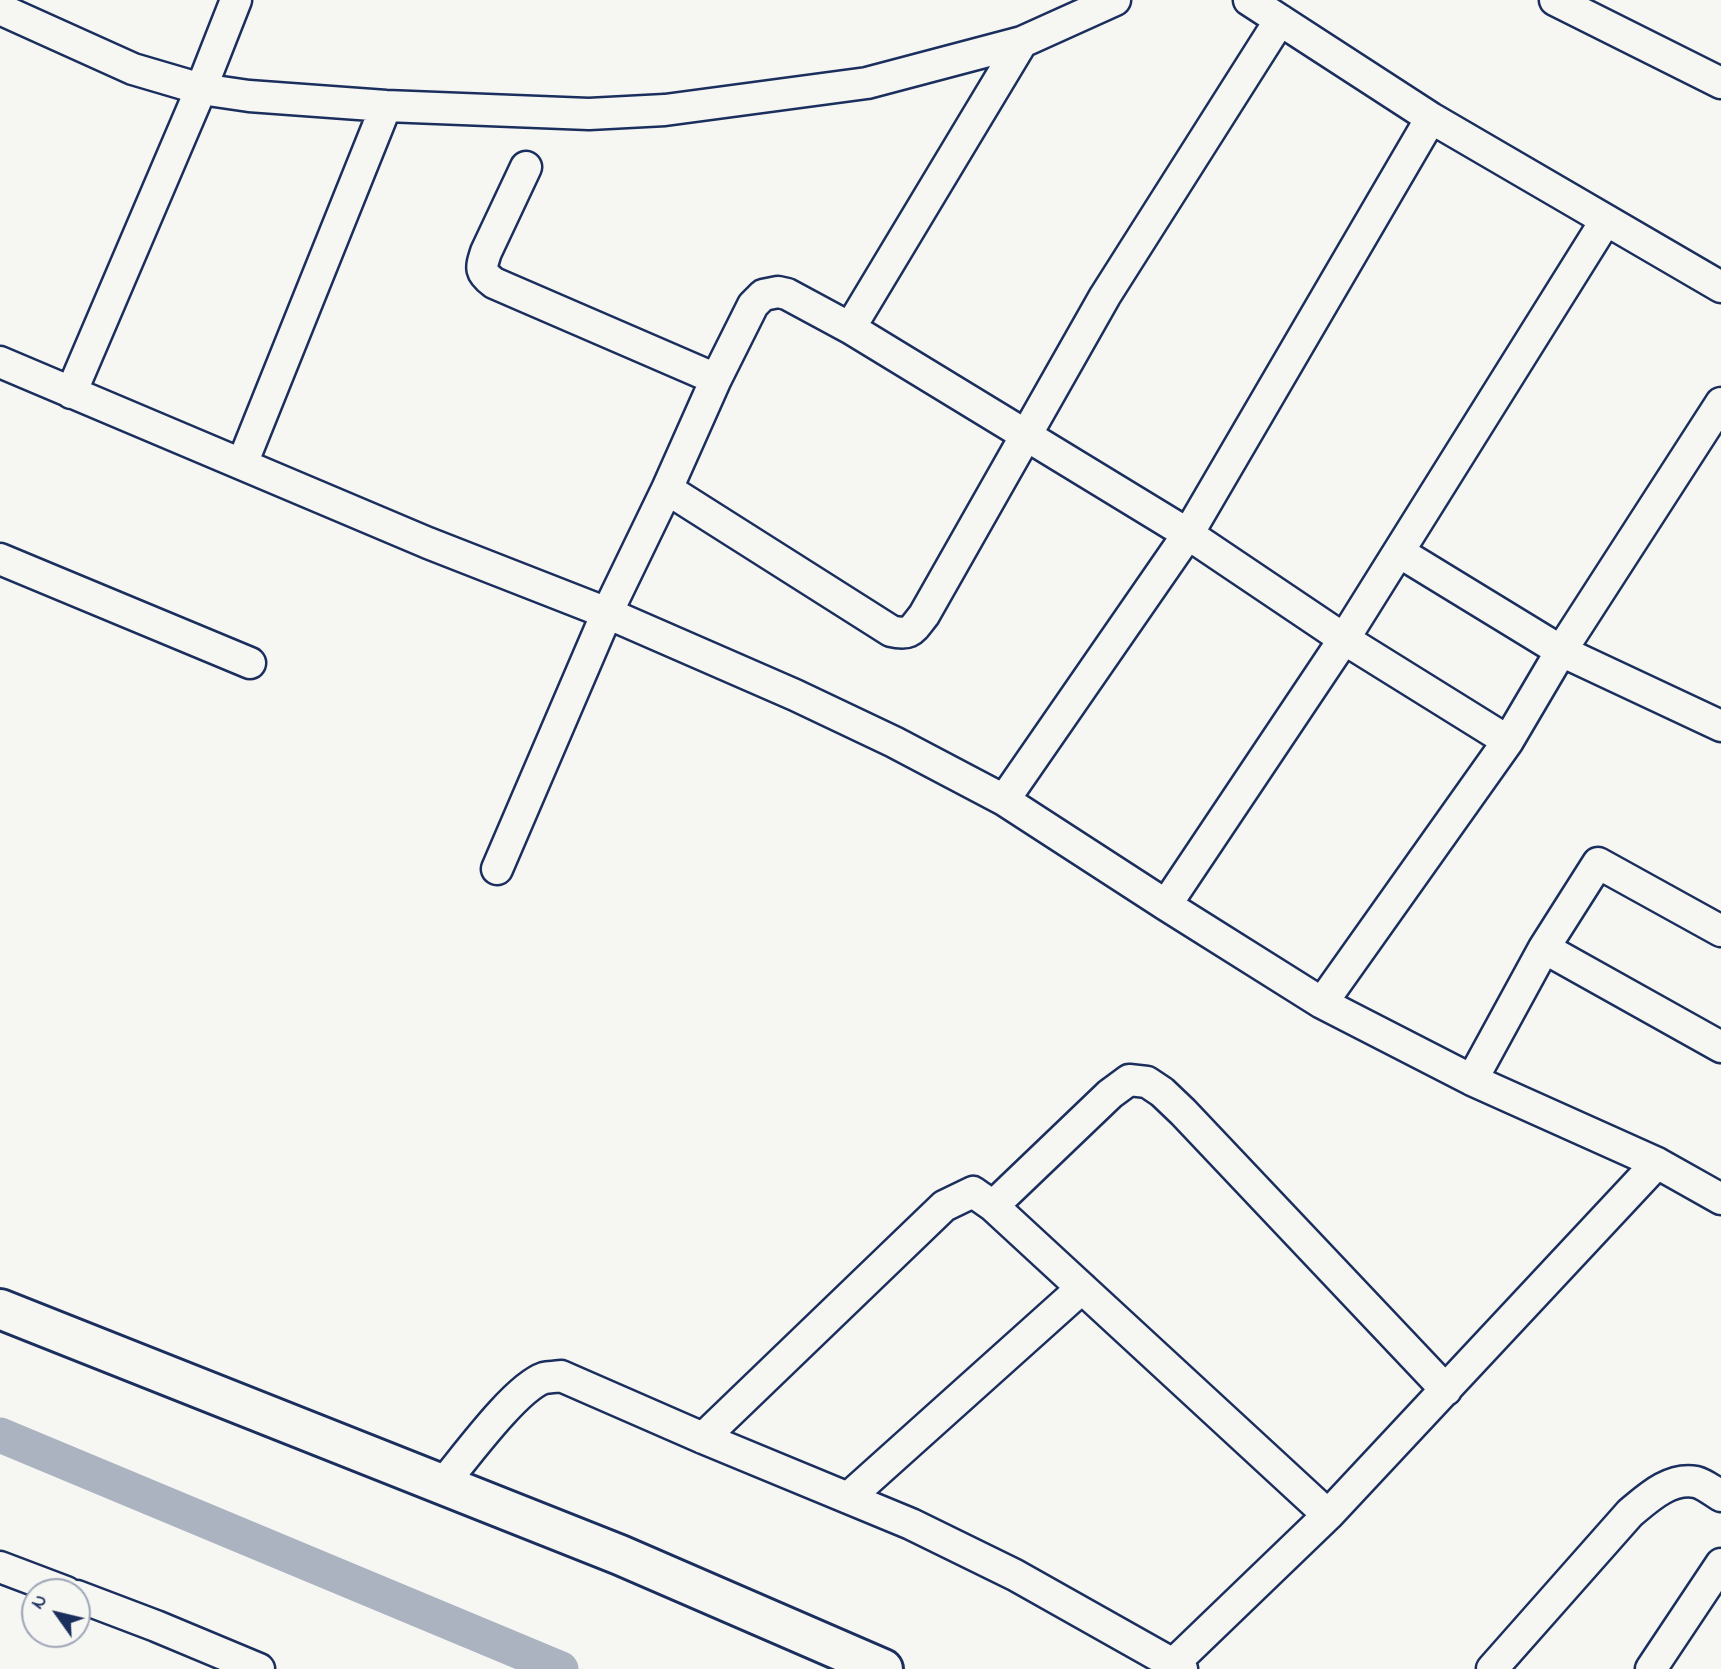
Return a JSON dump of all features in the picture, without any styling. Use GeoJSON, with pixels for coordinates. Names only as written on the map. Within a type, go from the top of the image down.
{"type":"FeatureCollection","features":[{"type":"Feature","properties":{"kind":"main road"},"geometry":{"type":"LineString","coordinates":[[0,1309],[620,1555],[883,1669]]}},
{"type":"Feature","properties":{"kind":"street"},"geometry":{"type":"LineString","coordinates":[[71,393],[201,89],[236,0]]}},
{"type":"Feature","properties":{"kind":"street"},"geometry":{"type":"LineString","coordinates":[[0,9],[134,69],[201,89],[249,96],[386,106],[589,114],[665,110],[867,83],[1021,42],[1115,0]]}},
{"type":"Feature","properties":{"kind":"street"},"geometry":{"type":"LineString","coordinates":[[1249,0],[1431,118],[1721,287]]}},
{"type":"Feature","properties":{"kind":"street"},"geometry":{"type":"LineString","coordinates":[[1555,0],[1721,83]]}},
{"type":"Feature","properties":{"kind":"street"},"geometry":{"type":"LineString","coordinates":[[667,489],[891,631],[903,634],[912,629],[924,615],[1105,296],[1280,20]]}},
{"type":"Feature","properties":{"kind":"street"},"geometry":{"type":"LineString","coordinates":[[850,328],[1021,42]]}},
{"type":"Feature","properties":{"kind":"street"},"geometry":{"type":"LineString","coordinates":[[242,464],[386,106]]}},
{"type":"Feature","properties":{"kind":"street"},"geometry":{"type":"LineString","coordinates":[[1004,800],[1188,534],[1431,118]]}},
{"type":"Feature","properties":{"kind":"street"},"geometry":{"type":"LineString","coordinates":[[526,167],[486,252],[481,267],[485,276],[495,283],[716,379]]}},
{"type":"Feature","properties":{"kind":"street"},"geometry":{"type":"LineString","coordinates":[[1166,905],[1345,639],[1606,220]]}},
{"type":"Feature","properties":{"kind":"street"},"geometry":{"type":"LineString","coordinates":[[497,869],[607,612],[667,489],[716,379],[753,305],[763,295],[778,292],[787,294],[850,328],[1026,434],[1188,534],[1345,639],[1508,741]]}},
{"type":"Feature","properties":{"kind":"street"},"geometry":{"type":"LineString","coordinates":[[0,362],[428,543],[607,612],[894,742],[1004,800],[1322,1003],[1472,1080],[1657,1163],[1721,1199]]}},
{"type":"Feature","properties":{"kind":"street"},"geometry":{"type":"LineString","coordinates":[[1322,1003],[1508,741],[1561,651],[1721,403]]}},
{"type":"Feature","properties":{"kind":"street"},"geometry":{"type":"LineString","coordinates":[[1399,552],[1561,651],[1721,726]]}},
{"type":"Feature","properties":{"kind":"street"},"geometry":{"type":"LineString","coordinates":[[0,559],[250,663]]}},
{"type":"Feature","properties":{"kind":"street"},"geometry":{"type":"LineString","coordinates":[[1472,1080],[1544,948],[1598,863],[1721,931]]}},
{"type":"Feature","properties":{"kind":"street"},"geometry":{"type":"LineString","coordinates":[[1544,948],[1721,1047]]}},
{"type":"Feature","properties":{"kind":"street"},"geometry":{"type":"LineString","coordinates":[[993,1206],[1110,1094],[1129,1080],[1147,1082],[1162,1092],[1182,1112],[1446,1390]]}},
{"type":"Feature","properties":{"kind":"street"},"geometry":{"type":"LineString","coordinates":[[442,1485],[510,1404],[531,1385],[545,1378],[561,1376],[911,1524],[1015,1575],[1174,1667],[1328,1516],[1657,1163]]}},
{"type":"Feature","properties":{"kind":"street"},"geometry":{"type":"LineString","coordinates":[[703,1438],[944,1206],[974,1192],[993,1206],[1328,1516]]}},
{"type":"Feature","properties":{"kind":"street"},"geometry":{"type":"LineString","coordinates":[[848,1498],[1082,1288]]}},
{"type":"Feature","properties":{"kind":"street"},"geometry":{"type":"LineString","coordinates":[[1492,1669],[1630,1513],[1656,1492],[1681,1482],[1698,1482],[1721,1496]]}},
{"type":"Feature","properties":{"kind":"street"},"geometry":{"type":"LineString","coordinates":[[1651,1669],[1721,1564]]}},
{"type":"Feature","properties":{"kind":"street"},"geometry":{"type":"LineString","coordinates":[[0,1567],[29,1578]]}},
{"type":"Feature","properties":{"kind":"street"},"geometry":{"type":"LineString","coordinates":[[91,1601],[259,1669]]}},
{"type":"Feature","properties":{"kind":"waterway"},"geometry":{"type":"LineString","coordinates":[[0,1435],[561,1669]]}}]}
